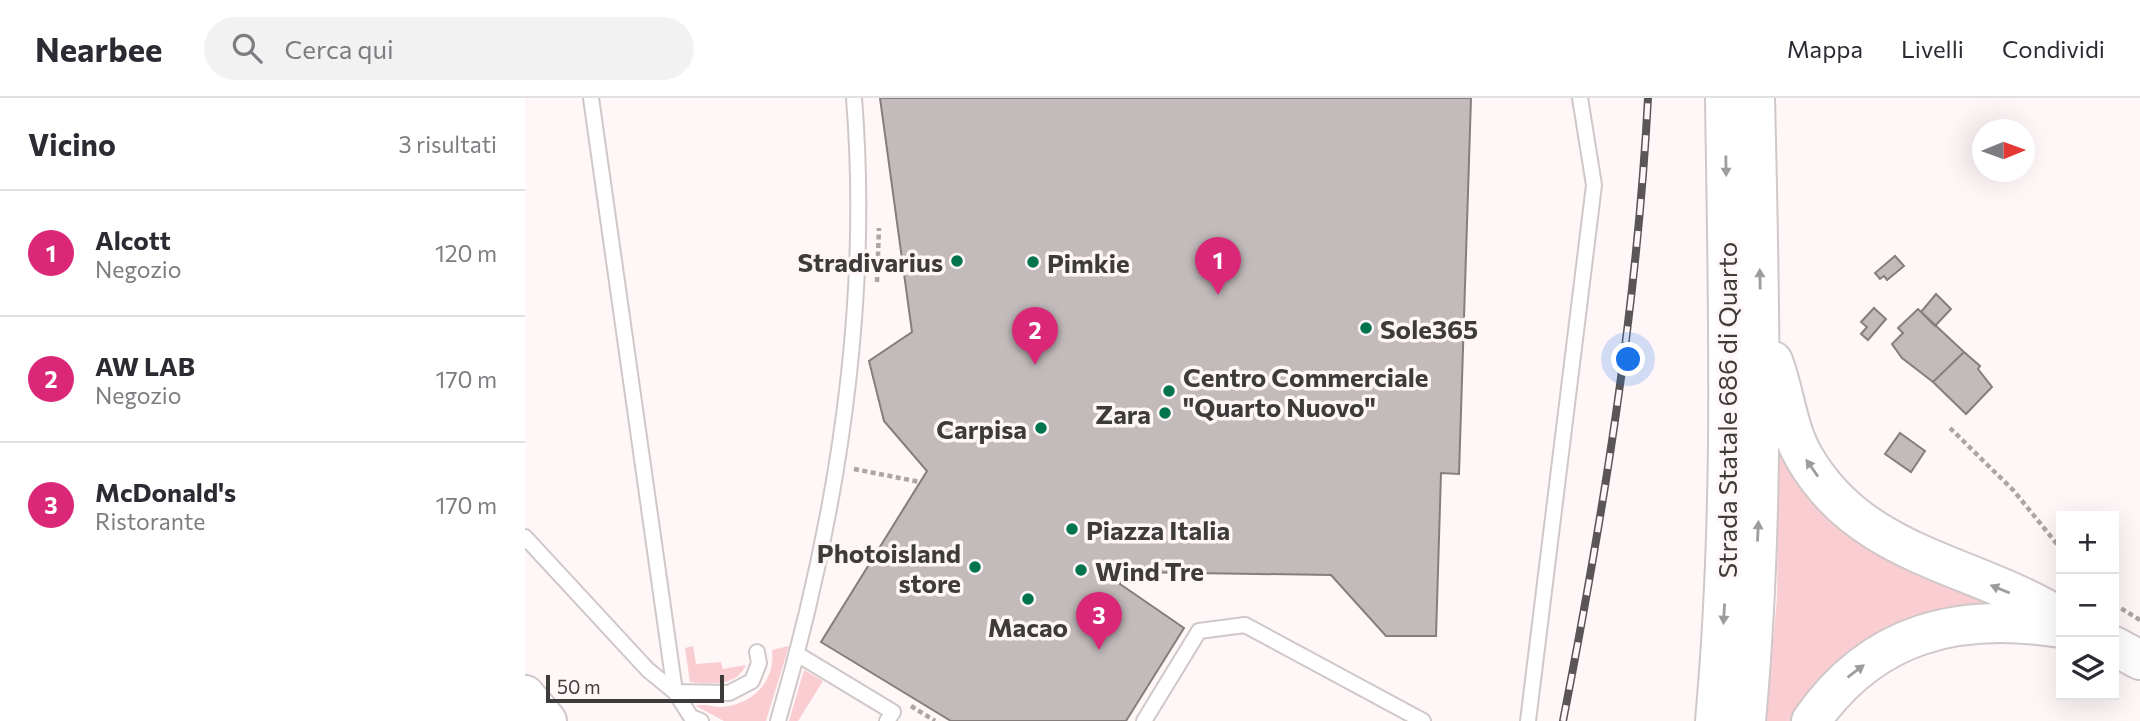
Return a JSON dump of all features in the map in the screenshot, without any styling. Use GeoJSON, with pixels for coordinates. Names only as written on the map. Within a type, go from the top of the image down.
{"type":"FeatureCollection","features":[{"type":"Feature","properties":{"kind":"highway","name":"Strada Statale 686 di Quarto"},"geometry":{"type":"LineString","coordinates":[[1715,721],[1728,547],[1731,416],[1724,98]]}},
{"type":"Feature","properties":{"kind":"highway","name":"Strada Statale 686 di Quarto"},"geometry":{"type":"LineString","coordinates":[[1746,721],[1759,520],[1761,328],[1755,98]]}},
{"type":"Feature","properties":{"kind":"highway"},"geometry":{"type":"LineString","coordinates":[[1761,328],[1803,456],[1824,485],[1852,515],[1877,533],[1927,558],[2043,606],[2056,615]]}},
{"type":"Feature","properties":{"kind":"highway"},"geometry":{"type":"LineString","coordinates":[[1811,721],[1843,681],[1861,667],[1901,642],[1929,631],[1995,621],[2056,627]]}},
{"type":"Feature","properties":{"kind":"highway"},"geometry":{"type":"LineString","coordinates":[[2119,649],[2140,660]]}},
{"type":"Feature","properties":{"kind":"lane"},"geometry":{"type":"LineString","coordinates":[[591,98],[675,692]]}},
{"type":"Feature","properties":{"kind":"lane"},"geometry":{"type":"LineString","coordinates":[[778,721],[797,654],[831,505],[852,339],[859,229],[854,98]]}},
{"type":"Feature","properties":{"kind":"lane"},"geometry":{"type":"LineString","coordinates":[[1528,721],[1594,185],[1580,98]]}},
{"type":"Feature","properties":{"kind":"lane"},"geometry":{"type":"LineString","coordinates":[[525,537],[648,670],[675,692],[691,717],[701,721]]}},
{"type":"Feature","properties":{"kind":"lane"},"geometry":{"type":"LineString","coordinates":[[1144,721],[1199,631],[1245,625],[1423,721]]}},
{"type":"Feature","properties":{"kind":"lane"},"geometry":{"type":"LineString","coordinates":[[675,692],[729,693],[752,681],[759,663],[757,652]]}},
{"type":"Feature","properties":{"kind":"lane"},"geometry":{"type":"LineString","coordinates":[[797,654],[893,712],[887,721]]}},
{"type":"Feature","properties":{"kind":"path"},"geometry":{"type":"LineString","coordinates":[[876,286],[879,221]]}},
{"type":"Feature","properties":{"kind":"path"},"geometry":{"type":"LineString","coordinates":[[1950,428],[2014,491],[2056,543]]}},
{"type":"Feature","properties":{"kind":"path"},"geometry":{"type":"LineString","coordinates":[[851,482],[855,456]]}},
{"type":"Feature","properties":{"kind":"path"},"geometry":{"type":"LineString","coordinates":[[853,469],[920,482]]}},
{"type":"Feature","properties":{"kind":"path"},"geometry":{"type":"LineString","coordinates":[[2119,607],[2140,620]]}},
{"type":"Feature","properties":{"kind":"path"},"geometry":{"type":"LineString","coordinates":[[900,699],[935,721]]}},
{"type":"Feature","properties":{"kind":"shaded area"},"geometry":{"type":"Polygon","coordinates":[[[1779,443],[1994,605],[1798,721],[1766,721],[1777,597],[1779,443]]]}},
{"type":"Feature","properties":{"kind":"shaded area"},"geometry":{"type":"Polygon","coordinates":[[[693,646],[696,664],[721,662],[723,669],[746,665],[742,672],[729,681],[690,682],[685,648],[693,646]]]}},
{"type":"Feature","properties":{"kind":"shaded area"},"geometry":{"type":"Polygon","coordinates":[[[789,646],[766,721],[724,721],[696,706],[722,707],[752,696],[766,681],[772,650],[789,646]]]}},
{"type":"Feature","properties":{"kind":"shaded area"},"geometry":{"type":"Polygon","coordinates":[[[804,670],[823,681],[798,721],[789,721],[804,670]]]}},
{"type":"Feature","properties":{"kind":"building","name":"Centro Commerciale \"Quarto Nuovo\""},"geometry":{"type":"Polygon","coordinates":[[[880,98],[1471,98],[1459,474],[1441,473],[1436,636],[1386,636],[1331,575],[1128,572],[1120,584],[1184,628],[1126,721],[951,721],[821,642],[927,471],[884,421],[869,361],[912,332],[880,98]]]}},
{"type":"Feature","properties":{"kind":"building"},"geometry":{"type":"Polygon","coordinates":[[[1895,256],[1904,266],[1887,280],[1884,276],[1880,279],[1875,273],[1895,256]]]}},
{"type":"Feature","properties":{"kind":"building"},"geometry":{"type":"Polygon","coordinates":[[[1936,294],[1951,309],[1935,326],[1921,312],[1936,294]]]}},
{"type":"Feature","properties":{"kind":"building"},"geometry":{"type":"Polygon","coordinates":[[[1874,308],[1886,319],[1868,340],[1861,334],[1867,327],[1861,322],[1874,308]]]}},
{"type":"Feature","properties":{"kind":"building"},"geometry":{"type":"Polygon","coordinates":[[[1918,309],[1964,352],[1933,382],[1902,358],[1892,344],[1903,333],[1898,328],[1918,309]]]}},
{"type":"Feature","properties":{"kind":"building"},"geometry":{"type":"Polygon","coordinates":[[[1964,352],[1980,366],[1978,369],[1992,387],[1966,414],[1933,382],[1964,352]]]}},
{"type":"Feature","properties":{"kind":"building"},"geometry":{"type":"Polygon","coordinates":[[[1900,433],[1925,451],[1911,472],[1885,454],[1900,433]]]}},
{"type":"Feature","properties":{"kind":"railway"},"geometry":{"type":"LineString","coordinates":[[1563,721],[1605,489],[1627,333],[1648,98]]}},
{"type":"Feature","properties":{"kind":"place","name":"Stradivarius"},"geometry":{"type":"Point","coordinates":[957,261]}},
{"type":"Feature","properties":{"kind":"place","name":"Pimkie"},"geometry":{"type":"Point","coordinates":[1033,262]}},
{"type":"Feature","properties":{"kind":"place","name":"Alcott"},"geometry":{"type":"Point","coordinates":[1218,295]}},
{"type":"Feature","properties":{"kind":"place","name":"Sole365"},"geometry":{"type":"Point","coordinates":[1366,328]}},
{"type":"Feature","properties":{"kind":"place","name":"AW LAB"},"geometry":{"type":"Point","coordinates":[1035,365]}},
{"type":"Feature","properties":{"kind":"place","name":"Centro Commerciale \"Quarto Nuovo\""},"geometry":{"type":"Point","coordinates":[1169,391]}},
{"type":"Feature","properties":{"kind":"place","name":"Zara"},"geometry":{"type":"Point","coordinates":[1165,413]}},
{"type":"Feature","properties":{"kind":"place","name":"Carpisa"},"geometry":{"type":"Point","coordinates":[1041,428]}},
{"type":"Feature","properties":{"kind":"place","name":"Piazza Italia"},"geometry":{"type":"Point","coordinates":[1072,529]}},
{"type":"Feature","properties":{"kind":"place","name":"Photoisland store"},"geometry":{"type":"Point","coordinates":[975,567]}},
{"type":"Feature","properties":{"kind":"place","name":"Wind Tre"},"geometry":{"type":"Point","coordinates":[1081,570]}},
{"type":"Feature","properties":{"kind":"place","name":"Macao"},"geometry":{"type":"Point","coordinates":[1028,599]}},
{"type":"Feature","properties":{"kind":"place","name":"McDonald's"},"geometry":{"type":"Point","coordinates":[1099,650]}}]}
